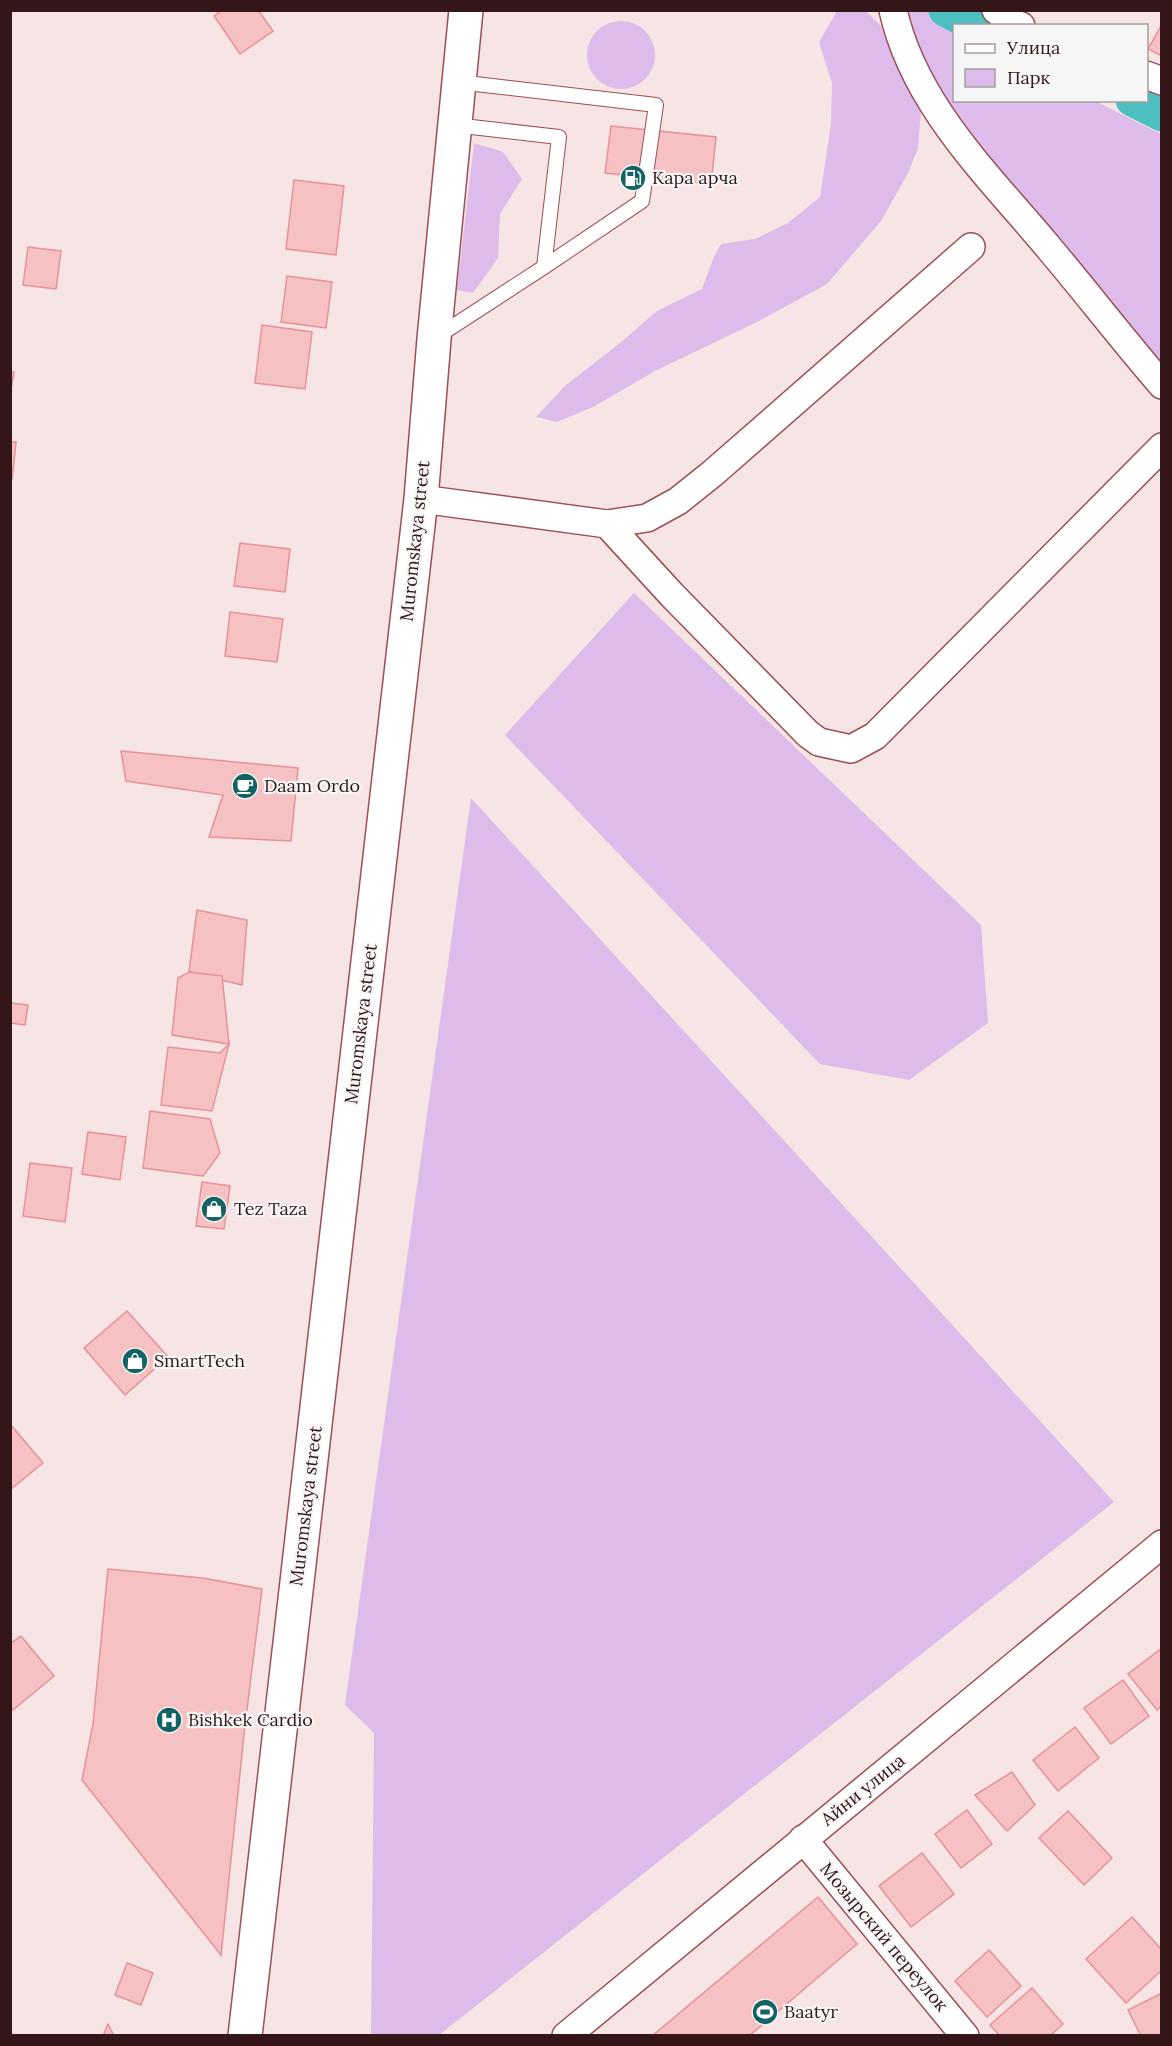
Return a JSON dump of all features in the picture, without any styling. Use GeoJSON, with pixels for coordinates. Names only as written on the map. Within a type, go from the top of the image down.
{"type":"FeatureCollection","features":[{"type":"Feature","properties":{"kind":"main road","name":"Muromskaya street"},"geometry":{"type":"LineString","coordinates":[[245,2036],[421,499],[466,10]]}},
{"type":"Feature","properties":{"kind":"street"},"geometry":{"type":"LineString","coordinates":[[893,10],[898,30],[923,88],[940,113],[980,166],[1051,249],[1161,385]]}},
{"type":"Feature","properties":{"kind":"street"},"geometry":{"type":"LineString","coordinates":[[996,10],[1016,24]]}},
{"type":"Feature","properties":{"kind":"street"},"geometry":{"type":"LineString","coordinates":[[421,499],[607,524],[647,518],[678,501],[713,473],[971,247]]}},
{"type":"Feature","properties":{"kind":"street"},"geometry":{"type":"LineString","coordinates":[[607,524],[808,734],[819,742],[851,749],[875,736],[1161,447]]}},
{"type":"Feature","properties":{"kind":"street","name":"Айни улица"},"geometry":{"type":"LineString","coordinates":[[566,2036],[1161,1544]]}},
{"type":"Feature","properties":{"kind":"street","name":"Мозырский переулок"},"geometry":{"type":"LineString","coordinates":[[803,1839],[965,2036]]}},
{"type":"Feature","properties":{"kind":"lane"},"geometry":{"type":"LineString","coordinates":[[434,339],[642,201],[656,105],[458,82]]}},
{"type":"Feature","properties":{"kind":"lane"},"geometry":{"type":"LineString","coordinates":[[454,125],[559,137],[544,267]]}},
{"type":"Feature","properties":{"kind":"green space"},"geometry":{"type":"Polygon","coordinates":[[[837,11],[866,11],[880,25],[921,111],[918,148],[908,173],[881,221],[827,284],[759,321],[655,371],[593,407],[557,422],[536,417],[565,386],[657,311],[702,289],[721,244],[755,239],[788,223],[820,197],[831,124],[832,83],[819,42],[837,11]]]}},
{"type":"Feature","properties":{"kind":"green space"},"geometry":{"type":"Polygon","coordinates":[[[907,11],[929,11],[956,24],[953,24],[953,102],[1097,102],[1161,134],[1161,369],[949,108],[914,43],[907,11]]]}},
{"type":"Feature","properties":{"kind":"green space"},"geometry":{"type":"Polygon","coordinates":[[[621,21],[634,24],[645,31],[652,42],[655,55],[652,68],[645,79],[634,86],[621,89],[608,86],[597,79],[590,68],[587,55],[590,42],[597,31],[608,24],[621,21]]]}},
{"type":"Feature","properties":{"kind":"green space"},"geometry":{"type":"Polygon","coordinates":[[[474,143],[503,152],[522,179],[500,214],[498,258],[473,293],[457,290],[474,143]]]}},
{"type":"Feature","properties":{"kind":"green space"},"geometry":{"type":"Polygon","coordinates":[[[634,593],[981,925],[988,1023],[909,1080],[820,1064],[505,735],[634,593]]]}},
{"type":"Feature","properties":{"kind":"green space"},"geometry":{"type":"Polygon","coordinates":[[[471,798],[1114,1502],[439,2035],[371,2035],[374,1733],[345,1705],[471,798]]]}},
{"type":"Feature","properties":{"kind":"building"},"geometry":{"type":"Polygon","coordinates":[[[222,10],[258,10],[273,31],[240,54],[214,16],[222,10]]]}},
{"type":"Feature","properties":{"kind":"building"},"geometry":{"type":"Polygon","coordinates":[[[1162,26],[1162,56],[1148,49],[1162,26]]]}},
{"type":"Feature","properties":{"kind":"building"},"geometry":{"type":"Polygon","coordinates":[[[611,126],[716,137],[711,184],[605,173],[611,126]]]}},
{"type":"Feature","properties":{"kind":"building"},"geometry":{"type":"Polygon","coordinates":[[[294,180],[344,186],[336,255],[286,249],[294,180]]]}},
{"type":"Feature","properties":{"kind":"building"},"geometry":{"type":"Polygon","coordinates":[[[28,247],[61,251],[56,289],[23,285],[28,247]]]}},
{"type":"Feature","properties":{"kind":"building"},"geometry":{"type":"Polygon","coordinates":[[[287,276],[332,282],[326,328],[281,322],[287,276]]]}},
{"type":"Feature","properties":{"kind":"building"},"geometry":{"type":"Polygon","coordinates":[[[262,325],[312,332],[305,389],[255,383],[262,325]]]}},
{"type":"Feature","properties":{"kind":"building"},"geometry":{"type":"Polygon","coordinates":[[[10,372],[14,372],[10,397],[10,372]]]}},
{"type":"Feature","properties":{"kind":"building"},"geometry":{"type":"Polygon","coordinates":[[[10,442],[16,442],[12,479],[10,479],[10,442]]]}},
{"type":"Feature","properties":{"kind":"building"},"geometry":{"type":"Polygon","coordinates":[[[240,543],[290,549],[285,592],[234,586],[240,543]]]}},
{"type":"Feature","properties":{"kind":"building"},"geometry":{"type":"Polygon","coordinates":[[[230,612],[283,619],[277,662],[225,656],[230,612]]]}},
{"type":"Feature","properties":{"kind":"building"},"geometry":{"type":"Polygon","coordinates":[[[121,751],[298,768],[291,841],[209,837],[223,795],[126,781],[121,751]]]}},
{"type":"Feature","properties":{"kind":"building"},"geometry":{"type":"Polygon","coordinates":[[[197,910],[247,920],[242,985],[189,972],[197,910]]]}},
{"type":"Feature","properties":{"kind":"building"},"geometry":{"type":"Polygon","coordinates":[[[189,972],[222,976],[229,1044],[172,1035],[178,978],[189,972]]]}},
{"type":"Feature","properties":{"kind":"building"},"geometry":{"type":"Polygon","coordinates":[[[10,1003],[28,1005],[25,1025],[10,1023],[10,1003]]]}},
{"type":"Feature","properties":{"kind":"building"},"geometry":{"type":"Polygon","coordinates":[[[229,1044],[212,1111],[161,1105],[168,1047],[220,1053],[229,1044]]]}},
{"type":"Feature","properties":{"kind":"building"},"geometry":{"type":"Polygon","coordinates":[[[150,1111],[210,1119],[220,1153],[203,1176],[143,1168],[150,1111]]]}},
{"type":"Feature","properties":{"kind":"building"},"geometry":{"type":"Polygon","coordinates":[[[88,1132],[126,1137],[120,1180],[82,1174],[88,1132]]]}},
{"type":"Feature","properties":{"kind":"building"},"geometry":{"type":"Polygon","coordinates":[[[30,1163],[72,1168],[65,1222],[23,1216],[30,1163]]]}},
{"type":"Feature","properties":{"kind":"building"},"geometry":{"type":"Polygon","coordinates":[[[202,1182],[230,1186],[224,1229],[196,1226],[202,1182]]]}},
{"type":"Feature","properties":{"kind":"building"},"geometry":{"type":"Polygon","coordinates":[[[127,1311],[168,1357],[125,1395],[84,1348],[127,1311]]]}},
{"type":"Feature","properties":{"kind":"building"},"geometry":{"type":"Polygon","coordinates":[[[11,1425],[43,1463],[11,1489],[10,1488],[11,1425]]]}},
{"type":"Feature","properties":{"kind":"building"},"geometry":{"type":"Polygon","coordinates":[[[108,1569],[203,1578],[262,1589],[221,1955],[82,1780],[93,1724],[108,1569]]]}},
{"type":"Feature","properties":{"kind":"building"},"geometry":{"type":"Polygon","coordinates":[[[21,1636],[54,1676],[13,1710],[10,1707],[10,1644],[21,1636]]]}},
{"type":"Feature","properties":{"kind":"building"},"geometry":{"type":"Polygon","coordinates":[[[1162,1648],[1162,1706],[1157,1710],[1128,1674],[1162,1648]]]}},
{"type":"Feature","properties":{"kind":"building"},"geometry":{"type":"Polygon","coordinates":[[[1123,1680],[1149,1716],[1111,1744],[1084,1708],[1123,1680]]]}},
{"type":"Feature","properties":{"kind":"building"},"geometry":{"type":"Polygon","coordinates":[[[1075,1727],[1099,1758],[1058,1791],[1033,1760],[1075,1727]]]}},
{"type":"Feature","properties":{"kind":"building"},"geometry":{"type":"Polygon","coordinates":[[[1012,1772],[1035,1805],[1007,1831],[975,1795],[1012,1772]]]}},
{"type":"Feature","properties":{"kind":"building"},"geometry":{"type":"Polygon","coordinates":[[[967,1810],[992,1844],[961,1868],[935,1834],[967,1810]]]}},
{"type":"Feature","properties":{"kind":"building"},"geometry":{"type":"Polygon","coordinates":[[[1068,1811],[1112,1858],[1084,1885],[1039,1838],[1068,1811]]]}},
{"type":"Feature","properties":{"kind":"building"},"geometry":{"type":"Polygon","coordinates":[[[922,1853],[954,1894],[911,1927],[879,1886],[922,1853]]]}},
{"type":"Feature","properties":{"kind":"building"},"geometry":{"type":"Polygon","coordinates":[[[818,1897],[857,1944],[749,2036],[652,2036],[818,1897]]]}},
{"type":"Feature","properties":{"kind":"building"},"geometry":{"type":"Polygon","coordinates":[[[1132,1917],[1162,1950],[1162,1970],[1126,2003],[1086,1959],[1132,1917]]]}},
{"type":"Feature","properties":{"kind":"building"},"geometry":{"type":"Polygon","coordinates":[[[989,1950],[1021,1986],[987,2017],[955,1981],[989,1950]]]}},
{"type":"Feature","properties":{"kind":"building"},"geometry":{"type":"Polygon","coordinates":[[[127,1963],[153,1973],[141,2005],[115,1995],[127,1963]]]}},
{"type":"Feature","properties":{"kind":"building"},"geometry":{"type":"Polygon","coordinates":[[[1032,1988],[1063,2024],[1050,2036],[1000,2036],[990,2025],[1032,1988]]]}},
{"type":"Feature","properties":{"kind":"building"},"geometry":{"type":"Polygon","coordinates":[[[1162,1993],[1162,2036],[1141,2036],[1128,2010],[1162,1993]]]}},
{"type":"Feature","properties":{"kind":"building"},"geometry":{"type":"Polygon","coordinates":[[[108,2024],[114,2036],[103,2036],[108,2024]]]}},
{"type":"Feature","properties":{"kind":"waterway"},"geometry":{"type":"LineString","coordinates":[[945,10],[972,24]]}},
{"type":"Feature","properties":{"kind":"waterway"},"geometry":{"type":"LineString","coordinates":[[1136,102],[1162,115]]}},
{"type":"Feature","properties":{"kind":"place","name":"Кара арча"},"geometry":{"type":"Point","coordinates":[633,178]}},
{"type":"Feature","properties":{"kind":"place","name":"Daam Ordo"},"geometry":{"type":"Point","coordinates":[245,786]}},
{"type":"Feature","properties":{"kind":"place","name":"Tez Taza"},"geometry":{"type":"Point","coordinates":[214,1209]}},
{"type":"Feature","properties":{"kind":"place","name":"SmartTech"},"geometry":{"type":"Point","coordinates":[135,1361]}},
{"type":"Feature","properties":{"kind":"place","name":"Bishkek Cardio"},"geometry":{"type":"Point","coordinates":[169,1720]}},
{"type":"Feature","properties":{"kind":"place","name":"Baatyr"},"geometry":{"type":"Point","coordinates":[765,2012]}}]}
